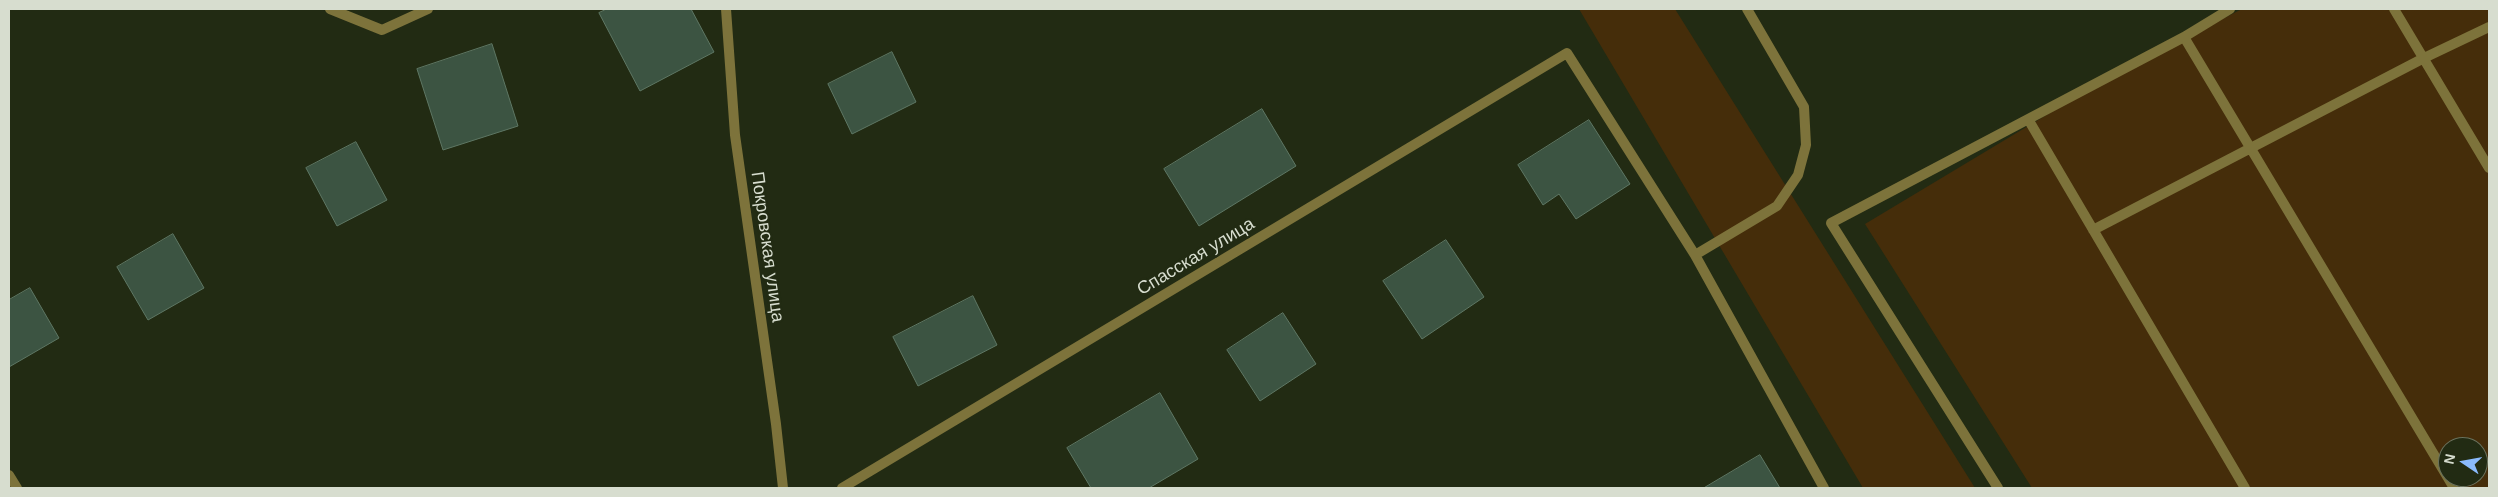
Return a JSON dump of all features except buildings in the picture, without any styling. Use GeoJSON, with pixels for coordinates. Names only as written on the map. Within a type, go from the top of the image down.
{"type":"FeatureCollection","features":[{"type":"Feature","properties":{"kind":"street"},"geometry":{"type":"LineString","coordinates":[[330,9],[382,30],[428,9]]}},
{"type":"Feature","properties":{"kind":"street","name":"Покровская улица"},"geometry":{"type":"LineString","coordinates":[[726,9],[735,135],[776,424],[783,488]]}},
{"type":"Feature","properties":{"kind":"street"},"geometry":{"type":"LineString","coordinates":[[1747,9],[1804,108],[1806,145],[1798,176],[1777,206],[1695,255],[1824,488]]}},
{"type":"Feature","properties":{"kind":"street"},"geometry":{"type":"LineString","coordinates":[[1998,488],[1831,223],[2184,37],[2230,9]]}},
{"type":"Feature","properties":{"kind":"street"},"geometry":{"type":"LineString","coordinates":[[2394,9],[2489,168]]}},
{"type":"Feature","properties":{"kind":"street"},"geometry":{"type":"LineString","coordinates":[[2093,230],[2424,58],[2489,27]]}},
{"type":"Feature","properties":{"kind":"street"},"geometry":{"type":"LineString","coordinates":[[2184,37],[2454,488]]}},
{"type":"Feature","properties":{"kind":"street","name":"Спасская улица"},"geometry":{"type":"LineString","coordinates":[[842,488],[1567,53],[1695,255]]}},
{"type":"Feature","properties":{"kind":"street"},"geometry":{"type":"LineString","coordinates":[[2028,119],[2245,488]]}},
{"type":"Feature","properties":{"kind":"street"},"geometry":{"type":"LineString","coordinates":[[9,475],[17,488]]}},
{"type":"Feature","properties":{"kind":"shaded area"},"geometry":{"type":"Polygon","coordinates":[[[1579,9],[1675,9],[1975,488],[1863,488],[1579,9]]]}},
{"type":"Feature","properties":{"kind":"shaded area"},"geometry":{"type":"Polygon","coordinates":[[[2242,9],[2489,9],[2489,488],[2032,488],[1865,224],[2118,72],[2242,9]]]}}]}
